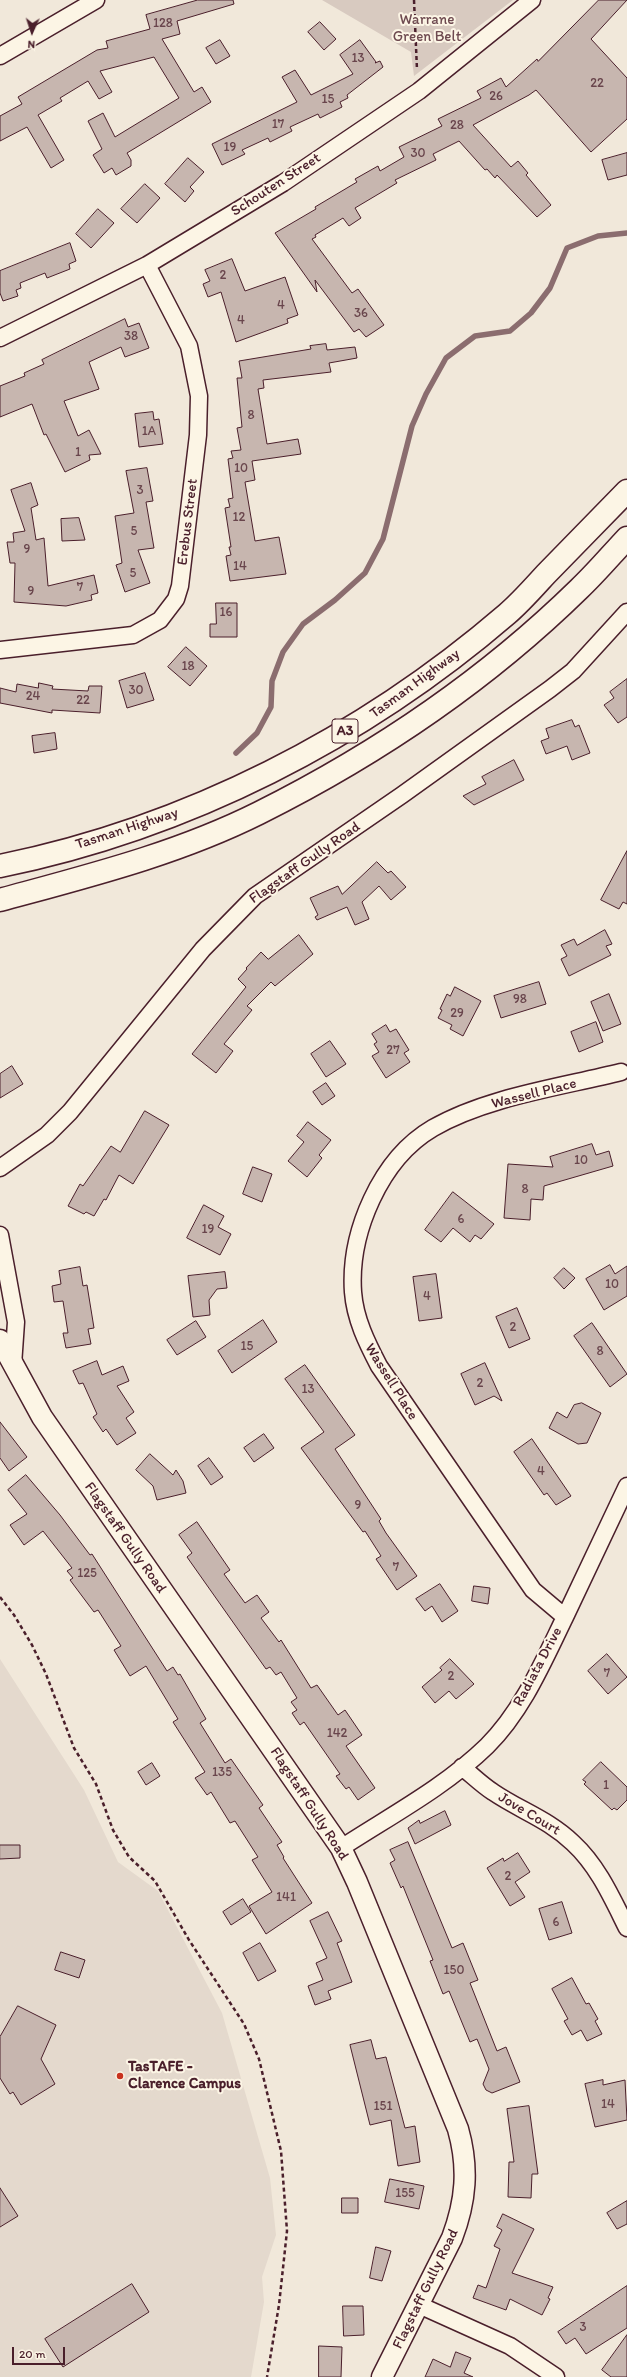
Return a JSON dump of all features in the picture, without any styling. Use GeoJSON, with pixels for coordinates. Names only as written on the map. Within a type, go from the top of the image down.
{"type":"FeatureCollection","features":[{"type":"Feature","properties":{"kind":"highway","name":"Tasman Highway"},"geometry":{"type":"LineString","coordinates":[[0,866],[112,836],[208,802],[306,754],[362,722],[419,684],[508,614],[627,491]]}},
{"type":"Feature","properties":{"kind":"highway","name":"Tasman Highway"},"geometry":{"type":"LineString","coordinates":[[0,900],[112,870],[180,846],[258,814],[380,746],[491,667],[579,590],[627,538]]}},
{"type":"Feature","properties":{"kind":"street"},"geometry":{"type":"LineString","coordinates":[[0,56],[96,0]]}},
{"type":"Feature","properties":{"kind":"street","name":"Schouten Street"},"geometry":{"type":"LineString","coordinates":[[0,338],[147,265],[283,183],[418,91],[532,0]]}},
{"type":"Feature","properties":{"kind":"street","name":"Erebus Street"},"geometry":{"type":"LineString","coordinates":[[0,650],[133,635],[160,620],[176,599],[180,586],[198,435],[199,396],[189,346],[147,265]]}},
{"type":"Feature","properties":{"kind":"street","name":"Flagstaff Gully Road"},"geometry":{"type":"LineString","coordinates":[[0,1168],[47,1135],[70,1112],[203,949],[255,896],[402,795],[550,689],[573,671],[627,612]]}},
{"type":"Feature","properties":{"kind":"street","name":"Wassell Place"},"geometry":{"type":"LineString","coordinates":[[565,1617],[550,1607],[533,1590],[378,1366],[364,1337],[356,1310],[353,1293],[353,1267],[358,1240],[366,1213],[380,1186],[395,1162],[411,1145],[432,1128],[494,1103],[621,1072]]}},
{"type":"Feature","properties":{"kind":"street"},"geometry":{"type":"LineString","coordinates":[[0,1235],[16,1322],[13,1365]]}},
{"type":"Feature","properties":{"kind":"street","name":"Flagstaff Gully Road"},"geometry":{"type":"LineString","coordinates":[[0,1340],[42,1417],[341,1848],[360,1888],[448,2104],[464,2151],[466,2174],[460,2217],[452,2238],[382,2377]]}},
{"type":"Feature","properties":{"kind":"street","name":"Radiata Drive"},"geometry":{"type":"LineString","coordinates":[[341,1848],[433,1789],[462,1767],[487,1746],[525,1698],[627,1486]]}},
{"type":"Feature","properties":{"kind":"street","name":"Jove Court"},"geometry":{"type":"LineString","coordinates":[[462,1767],[492,1792],[534,1813],[574,1843],[591,1862],[604,1883],[627,1928]]}},
{"type":"Feature","properties":{"kind":"street"},"geometry":{"type":"LineString","coordinates":[[419,2305],[510,2346],[556,2377]]}},
{"type":"Feature","properties":{"kind":"path"},"geometry":{"type":"LineString","coordinates":[[414,0],[418,91]]}},
{"type":"Feature","properties":{"kind":"path"},"geometry":{"type":"LineString","coordinates":[[0,1597],[14,1615],[36,1652],[46,1674],[74,1748],[96,1784],[113,1830],[129,1857],[155,1881],[190,1940],[244,2024],[259,2058],[281,2151],[287,2231],[279,2306],[267,2377]]}},
{"type":"Feature","properties":{"kind":"shaded area","name":"TasTAFE - Clarence Campus"},"geometry":{"type":"Polygon","coordinates":[[[0,1659],[84,1790],[118,1862],[158,1891],[222,2013],[270,2178],[276,2235],[262,2277],[264,2302],[251,2377],[0,2377],[0,1659]]]}},
{"type":"Feature","properties":{"kind":"green space","name":"Warrane Green Belt"},"geometry":{"type":"Polygon","coordinates":[[[322,0],[513,0],[414,76],[411,52],[322,0]]]}},
{"type":"Feature","properties":{"kind":"building"},"geometry":{"type":"Polygon","coordinates":[[[198,0],[233,0],[234,4],[177,21],[180,34],[162,39],[194,92],[202,87],[211,102],[127,153],[131,160],[131,166],[116,175],[112,168],[104,173],[93,155],[102,149],[88,121],[103,113],[115,137],[179,98],[154,57],[100,71],[112,92],[99,99],[88,81],[60,98],[62,101],[38,115],[64,160],[51,168],[27,127],[0,141],[0,116],[22,104],[18,97],[97,50],[108,48],[106,41],[150,29],[146,15],[198,0]]]}},
{"type":"Feature","properties":{"kind":"building"},"geometry":{"type":"Polygon","coordinates":[[[599,0],[627,0],[591,39],[627,78],[627,119],[591,152],[536,90],[473,125],[511,167],[518,161],[528,173],[526,175],[551,205],[537,217],[497,175],[495,178],[487,169],[485,170],[459,141],[433,154],[436,160],[395,180],[397,183],[355,208],[361,218],[349,226],[343,218],[315,235],[316,237],[312,239],[352,293],[358,289],[384,325],[366,337],[359,329],[354,332],[315,280],[317,292],[275,233],[316,209],[315,207],[357,182],[355,179],[378,166],[380,171],[404,157],[399,147],[442,126],[438,119],[481,98],[477,91],[501,78],[506,87],[537,59],[538,61],[599,0]]]}},
{"type":"Feature","properties":{"kind":"building"},"geometry":{"type":"Polygon","coordinates":[[[320,22],[336,39],[324,50],[308,32],[320,22]]]}},
{"type":"Feature","properties":{"kind":"building"},"geometry":{"type":"Polygon","coordinates":[[[220,40],[230,56],[216,64],[206,48],[220,40]]]}},
{"type":"Feature","properties":{"kind":"building"},"geometry":{"type":"Polygon","coordinates":[[[360,40],[376,62],[375,63],[380,61],[383,67],[347,95],[348,98],[340,102],[342,107],[320,118],[318,114],[290,127],[292,131],[270,142],[268,138],[242,150],[245,154],[222,165],[212,144],[297,102],[282,77],[295,70],[311,95],[353,74],[340,55],[360,40]]]}},
{"type":"Feature","properties":{"kind":"building"},"geometry":{"type":"Polygon","coordinates":[[[627,153],[627,175],[608,180],[602,160],[627,153]]]}},
{"type":"Feature","properties":{"kind":"building"},"geometry":{"type":"Polygon","coordinates":[[[188,158],[204,172],[190,187],[194,191],[185,202],[165,184],[188,158]]]}},
{"type":"Feature","properties":{"kind":"building"},"geometry":{"type":"Polygon","coordinates":[[[145,184],[160,198],[137,223],[121,209],[145,184]]]}},
{"type":"Feature","properties":{"kind":"building"},"geometry":{"type":"Polygon","coordinates":[[[98,209],[114,223],[91,248],[76,234],[98,209]]]}},
{"type":"Feature","properties":{"kind":"building"},"geometry":{"type":"Polygon","coordinates":[[[70,243],[76,261],[69,264],[70,269],[47,278],[45,273],[20,283],[21,288],[16,290],[18,296],[3,301],[0,293],[0,271],[70,243]]]}},
{"type":"Feature","properties":{"kind":"building"},"geometry":{"type":"Polygon","coordinates":[[[232,259],[245,291],[285,277],[298,315],[287,319],[288,323],[236,342],[221,292],[208,297],[203,284],[210,281],[205,270],[232,259]]]}},
{"type":"Feature","properties":{"kind":"building"},"geometry":{"type":"Polygon","coordinates":[[[125,319],[128,327],[139,323],[149,348],[125,357],[121,347],[89,362],[99,389],[64,401],[78,436],[89,430],[101,454],[89,455],[90,460],[65,472],[46,434],[44,435],[32,404],[0,417],[0,386],[25,376],[24,373],[44,364],[42,360],[125,319]]]}},
{"type":"Feature","properties":{"kind":"building"},"geometry":{"type":"Polygon","coordinates":[[[326,344],[327,350],[355,347],[357,358],[329,363],[331,372],[263,380],[264,388],[258,389],[267,444],[298,439],[301,454],[252,461],[255,480],[245,482],[255,541],[279,537],[286,574],[230,581],[226,556],[231,555],[229,547],[231,547],[225,508],[230,507],[228,499],[233,498],[228,459],[233,458],[231,451],[241,450],[237,428],[242,427],[237,378],[242,378],[239,361],[311,349],[310,346],[326,344]]]}},
{"type":"Feature","properties":{"kind":"building"},"geometry":{"type":"Polygon","coordinates":[[[153,412],[154,420],[159,419],[163,444],[139,447],[135,414],[153,412]]]}},
{"type":"Feature","properties":{"kind":"building"},"geometry":{"type":"Polygon","coordinates":[[[147,468],[153,501],[146,502],[154,548],[138,550],[150,583],[125,592],[116,565],[122,563],[115,516],[134,513],[126,471],[147,468]]]}},
{"type":"Feature","properties":{"kind":"building"},"geometry":{"type":"Polygon","coordinates":[[[31,483],[38,505],[31,508],[36,540],[44,538],[48,586],[94,575],[98,593],[91,595],[92,600],[66,606],[14,602],[15,563],[10,563],[7,542],[14,542],[13,533],[25,531],[11,490],[31,483]]]}},
{"type":"Feature","properties":{"kind":"building"},"geometry":{"type":"Polygon","coordinates":[[[79,518],[85,540],[62,541],[61,519],[79,518]]]}},
{"type":"Feature","properties":{"kind":"building"},"geometry":{"type":"Polygon","coordinates":[[[216,603],[237,603],[237,637],[210,637],[210,624],[216,624],[216,603]]]}},
{"type":"Feature","properties":{"kind":"building"},"geometry":{"type":"Polygon","coordinates":[[[186,647],[207,666],[190,686],[168,667],[186,647]]]}},
{"type":"Feature","properties":{"kind":"building"},"geometry":{"type":"Polygon","coordinates":[[[145,673],[154,700],[127,708],[119,681],[145,673]]]}},
{"type":"Feature","properties":{"kind":"building"},"geometry":{"type":"Polygon","coordinates":[[[627,679],[627,717],[618,723],[604,705],[614,698],[610,692],[627,679]]]}},
{"type":"Feature","properties":{"kind":"building"},"geometry":{"type":"Polygon","coordinates":[[[39,683],[53,686],[52,689],[88,691],[89,686],[102,686],[100,713],[52,710],[52,713],[0,703],[0,688],[16,692],[17,684],[38,688],[39,683]]]}},
{"type":"Feature","properties":{"kind":"building"},"geometry":{"type":"Polygon","coordinates":[[[572,720],[575,727],[579,725],[590,753],[572,760],[567,746],[546,754],[541,741],[549,738],[546,729],[572,720]]]}},
{"type":"Feature","properties":{"kind":"building"},"geometry":{"type":"Polygon","coordinates":[[[55,733],[57,749],[34,753],[32,736],[55,733]]]}},
{"type":"Feature","properties":{"kind":"building"},"geometry":{"type":"Polygon","coordinates":[[[514,760],[524,780],[474,805],[463,796],[486,784],[482,777],[514,760]]]}},
{"type":"Feature","properties":{"kind":"building"},"geometry":{"type":"Polygon","coordinates":[[[627,851],[627,904],[623,902],[619,909],[601,900],[627,851]]]}},
{"type":"Feature","properties":{"kind":"building"},"geometry":{"type":"Polygon","coordinates":[[[377,862],[388,873],[391,871],[406,887],[391,900],[379,886],[362,902],[369,919],[355,925],[347,907],[317,920],[315,917],[318,915],[310,898],[338,886],[342,894],[377,862]]]}},
{"type":"Feature","properties":{"kind":"building"},"geometry":{"type":"Polygon","coordinates":[[[605,930],[612,944],[606,946],[611,955],[569,976],[561,959],[567,956],[561,945],[574,939],[577,945],[605,930]]]}},
{"type":"Feature","properties":{"kind":"building"},"geometry":{"type":"Polygon","coordinates":[[[299,935],[313,954],[275,986],[271,982],[247,1006],[252,1010],[224,1044],[233,1051],[216,1073],[192,1054],[246,987],[238,979],[247,969],[246,968],[261,952],[268,959],[299,935]]]}},
{"type":"Feature","properties":{"kind":"building"},"geometry":{"type":"Polygon","coordinates":[[[539,982],[546,1004],[501,1018],[494,996],[539,982]]]}},
{"type":"Feature","properties":{"kind":"building"},"geometry":{"type":"Polygon","coordinates":[[[455,987],[481,1001],[463,1036],[450,1029],[452,1025],[438,1018],[442,1010],[440,1009],[447,994],[450,996],[455,987]]]}},
{"type":"Feature","properties":{"kind":"building"},"geometry":{"type":"Polygon","coordinates":[[[609,994],[621,1024],[603,1031],[591,1002],[609,994]]]}},
{"type":"Feature","properties":{"kind":"building"},"geometry":{"type":"Polygon","coordinates":[[[596,1022],[603,1042],[579,1052],[571,1032],[596,1022]]]}},
{"type":"Feature","properties":{"kind":"building"},"geometry":{"type":"Polygon","coordinates":[[[386,1025],[390,1032],[396,1029],[409,1050],[404,1053],[410,1062],[386,1078],[372,1056],[379,1052],[374,1044],[377,1042],[372,1034],[386,1025]]]}},
{"type":"Feature","properties":{"kind":"building"},"geometry":{"type":"Polygon","coordinates":[[[330,1041],[346,1064],[326,1077],[311,1054],[330,1041]]]}},
{"type":"Feature","properties":{"kind":"building"},"geometry":{"type":"Polygon","coordinates":[[[12,1066],[23,1084],[0,1098],[0,1074],[12,1066]]]}},
{"type":"Feature","properties":{"kind":"building"},"geometry":{"type":"Polygon","coordinates":[[[326,1083],[335,1096],[322,1105],[313,1092],[326,1083]]]}},
{"type":"Feature","properties":{"kind":"building"},"geometry":{"type":"Polygon","coordinates":[[[145,1111],[169,1125],[133,1184],[119,1175],[106,1200],[104,1199],[94,1216],[86,1212],[84,1214],[68,1206],[80,1184],[83,1186],[111,1146],[120,1152],[145,1111]]]}},
{"type":"Feature","properties":{"kind":"building"},"geometry":{"type":"Polygon","coordinates":[[[308,1122],[331,1140],[319,1155],[322,1158],[307,1177],[288,1161],[304,1142],[297,1136],[308,1122]]]}},
{"type":"Feature","properties":{"kind":"building"},"geometry":{"type":"Polygon","coordinates":[[[592,1144],[596,1155],[609,1151],[613,1166],[544,1186],[543,1200],[531,1199],[530,1220],[504,1218],[508,1164],[553,1167],[550,1157],[592,1144]]]}},
{"type":"Feature","properties":{"kind":"building"},"geometry":{"type":"Polygon","coordinates":[[[253,1167],[272,1174],[262,1202],[243,1194],[253,1167]]]}},
{"type":"Feature","properties":{"kind":"building"},"geometry":{"type":"Polygon","coordinates":[[[453,1192],[494,1224],[481,1239],[475,1235],[470,1242],[453,1228],[441,1242],[425,1230],[453,1192]]]}},
{"type":"Feature","properties":{"kind":"building"},"geometry":{"type":"Polygon","coordinates":[[[204,1205],[224,1216],[218,1227],[231,1234],[220,1255],[187,1238],[204,1205]]]}},
{"type":"Feature","properties":{"kind":"building"},"geometry":{"type":"Polygon","coordinates":[[[610,1265],[615,1274],[627,1266],[627,1296],[604,1310],[586,1279],[610,1265]]]}},
{"type":"Feature","properties":{"kind":"building"},"geometry":{"type":"Polygon","coordinates":[[[80,1267],[83,1286],[87,1285],[94,1328],[88,1329],[91,1344],[66,1348],[63,1333],[68,1333],[63,1301],[54,1302],[52,1286],[61,1284],[59,1271],[80,1267]]]}},
{"type":"Feature","properties":{"kind":"building"},"geometry":{"type":"Polygon","coordinates":[[[564,1268],[575,1278],[564,1289],[554,1278],[564,1268]]]}},
{"type":"Feature","properties":{"kind":"building"},"geometry":{"type":"Polygon","coordinates":[[[225,1272],[227,1288],[217,1289],[209,1300],[210,1315],[193,1317],[188,1276],[225,1272]]]}},
{"type":"Feature","properties":{"kind":"building"},"geometry":{"type":"Polygon","coordinates":[[[436,1274],[442,1318],[419,1321],[413,1277],[436,1274]]]}},
{"type":"Feature","properties":{"kind":"building"},"geometry":{"type":"Polygon","coordinates":[[[517,1308],[530,1339],[509,1348],[496,1317],[517,1308]]]}},
{"type":"Feature","properties":{"kind":"building"},"geometry":{"type":"Polygon","coordinates":[[[263,1320],[277,1342],[232,1373],[218,1351],[263,1320]]]}},
{"type":"Feature","properties":{"kind":"building"},"geometry":{"type":"Polygon","coordinates":[[[196,1321],[206,1337],[177,1355],[167,1340],[196,1321]]]}},
{"type":"Feature","properties":{"kind":"building"},"geometry":{"type":"Polygon","coordinates":[[[592,1323],[627,1374],[610,1387],[574,1336],[592,1323]]]}},
{"type":"Feature","properties":{"kind":"building"},"geometry":{"type":"Polygon","coordinates":[[[97,1361],[102,1375],[123,1366],[129,1381],[117,1386],[134,1412],[126,1418],[136,1433],[117,1445],[106,1429],[103,1432],[93,1417],[97,1414],[83,1383],[79,1384],[73,1371],[97,1361]]]}},
{"type":"Feature","properties":{"kind":"building"},"geometry":{"type":"Polygon","coordinates":[[[485,1363],[502,1401],[494,1396],[475,1405],[461,1374],[485,1363]]]}},
{"type":"Feature","properties":{"kind":"building"},"geometry":{"type":"Polygon","coordinates":[[[305,1365],[355,1435],[335,1449],[381,1519],[379,1521],[386,1533],[417,1576],[397,1590],[376,1559],[381,1556],[365,1531],[363,1532],[301,1448],[324,1432],[285,1379],[305,1365]]]}},
{"type":"Feature","properties":{"kind":"building"},"geometry":{"type":"Polygon","coordinates":[[[582,1403],[601,1413],[587,1443],[578,1444],[549,1428],[557,1412],[567,1418],[574,1405],[582,1403]]]}},
{"type":"Feature","properties":{"kind":"building"},"geometry":{"type":"Polygon","coordinates":[[[0,1422],[27,1457],[9,1471],[0,1458],[0,1422]]]}},
{"type":"Feature","properties":{"kind":"building"},"geometry":{"type":"Polygon","coordinates":[[[264,1434],[274,1448],[254,1462],[244,1448],[264,1434]]]}},
{"type":"Feature","properties":{"kind":"building"},"geometry":{"type":"Polygon","coordinates":[[[532,1439],[571,1496],[556,1505],[547,1493],[544,1495],[514,1452],[532,1439]]]}},
{"type":"Feature","properties":{"kind":"building"},"geometry":{"type":"Polygon","coordinates":[[[150,1454],[173,1475],[176,1470],[183,1481],[186,1493],[157,1500],[153,1486],[136,1470],[150,1454]]]}},
{"type":"Feature","properties":{"kind":"building"},"geometry":{"type":"Polygon","coordinates":[[[209,1458],[223,1477],[211,1485],[198,1466],[209,1458]]]}},
{"type":"Feature","properties":{"kind":"building"},"geometry":{"type":"Polygon","coordinates":[[[26,1475],[60,1515],[90,1555],[92,1554],[167,1671],[173,1667],[178,1675],[180,1674],[206,1719],[200,1723],[225,1763],[231,1759],[263,1805],[259,1808],[282,1842],[277,1845],[284,1857],[283,1858],[312,1903],[266,1934],[249,1906],[272,1892],[252,1860],[258,1857],[235,1821],[230,1823],[211,1792],[207,1795],[195,1778],[205,1772],[173,1722],[178,1719],[146,1666],[130,1676],[114,1650],[121,1646],[98,1610],[94,1612],[70,1580],[73,1578],[67,1571],[72,1568],[43,1531],[24,1545],[10,1525],[27,1514],[8,1490],[26,1475]]]}},
{"type":"Feature","properties":{"kind":"building"},"geometry":{"type":"Polygon","coordinates":[[[197,1522],[230,1570],[224,1574],[245,1603],[257,1595],[269,1612],[261,1618],[279,1642],[281,1640],[311,1688],[317,1685],[338,1715],[345,1710],[362,1735],[346,1746],[375,1788],[358,1800],[349,1787],[346,1789],[336,1776],[340,1774],[304,1722],[300,1725],[292,1713],[297,1710],[291,1702],[297,1698],[281,1672],[276,1675],[270,1667],[266,1669],[187,1557],[192,1553],[179,1535],[197,1522]]]}},
{"type":"Feature","properties":{"kind":"building"},"geometry":{"type":"Polygon","coordinates":[[[440,1584],[458,1611],[442,1622],[432,1606],[425,1611],[416,1599],[440,1584]]]}},
{"type":"Feature","properties":{"kind":"building"},"geometry":{"type":"Polygon","coordinates":[[[474,1586],[490,1588],[488,1604],[472,1601],[474,1586]]]}},
{"type":"Feature","properties":{"kind":"building"},"geometry":{"type":"Polygon","coordinates":[[[607,1654],[627,1677],[608,1694],[588,1671],[607,1654]]]}},
{"type":"Feature","properties":{"kind":"building"},"geometry":{"type":"Polygon","coordinates":[[[450,1659],[474,1684],[456,1699],[449,1691],[435,1703],[422,1687],[442,1670],[440,1668],[450,1659]]]}},
{"type":"Feature","properties":{"kind":"building"},"geometry":{"type":"Polygon","coordinates":[[[601,1762],[627,1787],[627,1800],[617,1810],[614,1808],[612,1810],[584,1784],[586,1782],[583,1780],[601,1762]]]}},
{"type":"Feature","properties":{"kind":"building"},"geometry":{"type":"Polygon","coordinates":[[[152,1763],[160,1776],[146,1785],[138,1772],[152,1763]]]}},
{"type":"Feature","properties":{"kind":"building"},"geometry":{"type":"Polygon","coordinates":[[[445,1811],[451,1825],[415,1844],[408,1828],[419,1820],[420,1823],[445,1811]]]}},
{"type":"Feature","properties":{"kind":"building"},"geometry":{"type":"Polygon","coordinates":[[[408,1842],[452,1948],[463,1943],[478,1980],[470,1983],[497,2051],[506,2047],[520,2082],[492,2093],[486,2090],[483,2084],[489,2069],[477,2039],[470,2042],[449,1991],[443,1994],[430,1961],[433,1960],[403,1886],[401,1888],[390,1863],[395,1860],[390,1850],[408,1842]]]}},
{"type":"Feature","properties":{"kind":"building"},"geometry":{"type":"Polygon","coordinates":[[[0,1845],[20,1845],[20,1858],[0,1859],[0,1845]]]}},
{"type":"Feature","properties":{"kind":"building"},"geometry":{"type":"Polygon","coordinates":[[[518,1853],[530,1872],[515,1882],[525,1897],[510,1906],[487,1868],[503,1858],[504,1861],[518,1853]]]}},
{"type":"Feature","properties":{"kind":"building"},"geometry":{"type":"Polygon","coordinates":[[[243,1899],[251,1912],[231,1925],[223,1912],[243,1899]]]}},
{"type":"Feature","properties":{"kind":"building"},"geometry":{"type":"Polygon","coordinates":[[[562,1902],[572,1933],[549,1940],[539,1909],[562,1902]]]}},
{"type":"Feature","properties":{"kind":"building"},"geometry":{"type":"Polygon","coordinates":[[[328,1912],[342,1941],[337,1943],[352,1982],[328,1991],[331,1999],[315,2005],[308,1986],[323,1980],[316,1963],[327,1958],[310,1921],[328,1912]]]}},
{"type":"Feature","properties":{"kind":"building"},"geometry":{"type":"Polygon","coordinates":[[[260,1943],[276,1971],[258,1981],[243,1953],[260,1943]]]}},
{"type":"Feature","properties":{"kind":"building"},"geometry":{"type":"Polygon","coordinates":[[[61,1952],[85,1960],[79,1978],[55,1970],[61,1952]]]}},
{"type":"Feature","properties":{"kind":"building"},"geometry":{"type":"Polygon","coordinates":[[[572,1978],[586,2004],[589,2003],[598,2019],[595,2021],[602,2034],[587,2041],[581,2030],[572,2035],[564,2021],[568,2019],[552,1989],[572,1978]]]}},
{"type":"Feature","properties":{"kind":"building"},"geometry":{"type":"Polygon","coordinates":[[[18,2006],[56,2025],[41,2059],[55,2084],[21,2105],[13,2092],[10,2094],[0,2078],[0,2037],[18,2006]]]}},
{"type":"Feature","properties":{"kind":"building"},"geometry":{"type":"Polygon","coordinates":[[[371,2040],[376,2059],[386,2057],[405,2128],[415,2126],[420,2162],[398,2166],[391,2120],[370,2125],[350,2045],[371,2040]]]}},
{"type":"Feature","properties":{"kind":"building"},"geometry":{"type":"Polygon","coordinates":[[[603,2080],[603,2085],[625,2080],[627,2120],[595,2127],[585,2084],[603,2080]]]}},
{"type":"Feature","properties":{"kind":"building"},"geometry":{"type":"Polygon","coordinates":[[[529,2106],[538,2174],[532,2174],[531,2198],[508,2197],[509,2162],[514,2162],[507,2109],[529,2106]]]}},
{"type":"Feature","properties":{"kind":"building"},"geometry":{"type":"Polygon","coordinates":[[[390,2179],[424,2186],[419,2209],[385,2202],[390,2179]]]}},
{"type":"Feature","properties":{"kind":"building"},"geometry":{"type":"Polygon","coordinates":[[[0,2188],[18,2216],[0,2227],[0,2188]]]}},
{"type":"Feature","properties":{"kind":"building"},"geometry":{"type":"Polygon","coordinates":[[[342,2198],[358,2198],[358,2213],[342,2213],[342,2198]]]}},
{"type":"Feature","properties":{"kind":"building"},"geometry":{"type":"Polygon","coordinates":[[[627,2201],[627,2224],[617,2229],[607,2213],[627,2201]]]}},
{"type":"Feature","properties":{"kind":"building"},"geometry":{"type":"Polygon","coordinates":[[[503,2214],[534,2229],[512,2273],[553,2287],[548,2298],[550,2299],[542,2315],[510,2299],[506,2310],[473,2298],[478,2285],[486,2288],[500,2249],[494,2246],[502,2230],[497,2227],[503,2214]]]}},
{"type":"Feature","properties":{"kind":"building"},"geometry":{"type":"Polygon","coordinates":[[[376,2247],[391,2251],[382,2281],[370,2278],[376,2247]]]}},
{"type":"Feature","properties":{"kind":"building"},"geometry":{"type":"Polygon","coordinates":[[[132,2284],[149,2312],[63,2367],[45,2339],[132,2284]]]}},
{"type":"Feature","properties":{"kind":"building"},"geometry":{"type":"Polygon","coordinates":[[[627,2286],[627,2328],[586,2354],[575,2338],[566,2344],[558,2332],[627,2286]]]}},
{"type":"Feature","properties":{"kind":"building"},"geometry":{"type":"Polygon","coordinates":[[[343,2306],[363,2306],[364,2335],[344,2336],[343,2306]]]}},
{"type":"Feature","properties":{"kind":"building"},"geometry":{"type":"Polygon","coordinates":[[[627,2335],[627,2377],[611,2377],[602,2370],[627,2335]]]}},
{"type":"Feature","properties":{"kind":"building"},"geometry":{"type":"Polygon","coordinates":[[[319,2346],[342,2347],[341,2377],[319,2377],[319,2346]]]}},
{"type":"Feature","properties":{"kind":"building"},"geometry":{"type":"Polygon","coordinates":[[[456,2352],[471,2358],[464,2373],[473,2377],[425,2377],[433,2359],[450,2367],[456,2352]]]}},
{"type":"Feature","properties":{"kind":"waterway"},"geometry":{"type":"LineString","coordinates":[[236,753],[257,733],[271,707],[272,681],[283,652],[303,624],[335,600],[365,573],[383,539],[412,426],[426,394],[446,358],[475,336],[510,331],[531,313],[550,288],[567,248],[598,236],[627,233]]}},
{"type":"Feature","properties":{"kind":"place","name":"TasTAFE - Clarence Campus"},"geometry":{"type":"Point","coordinates":[120,2076]}}]}
